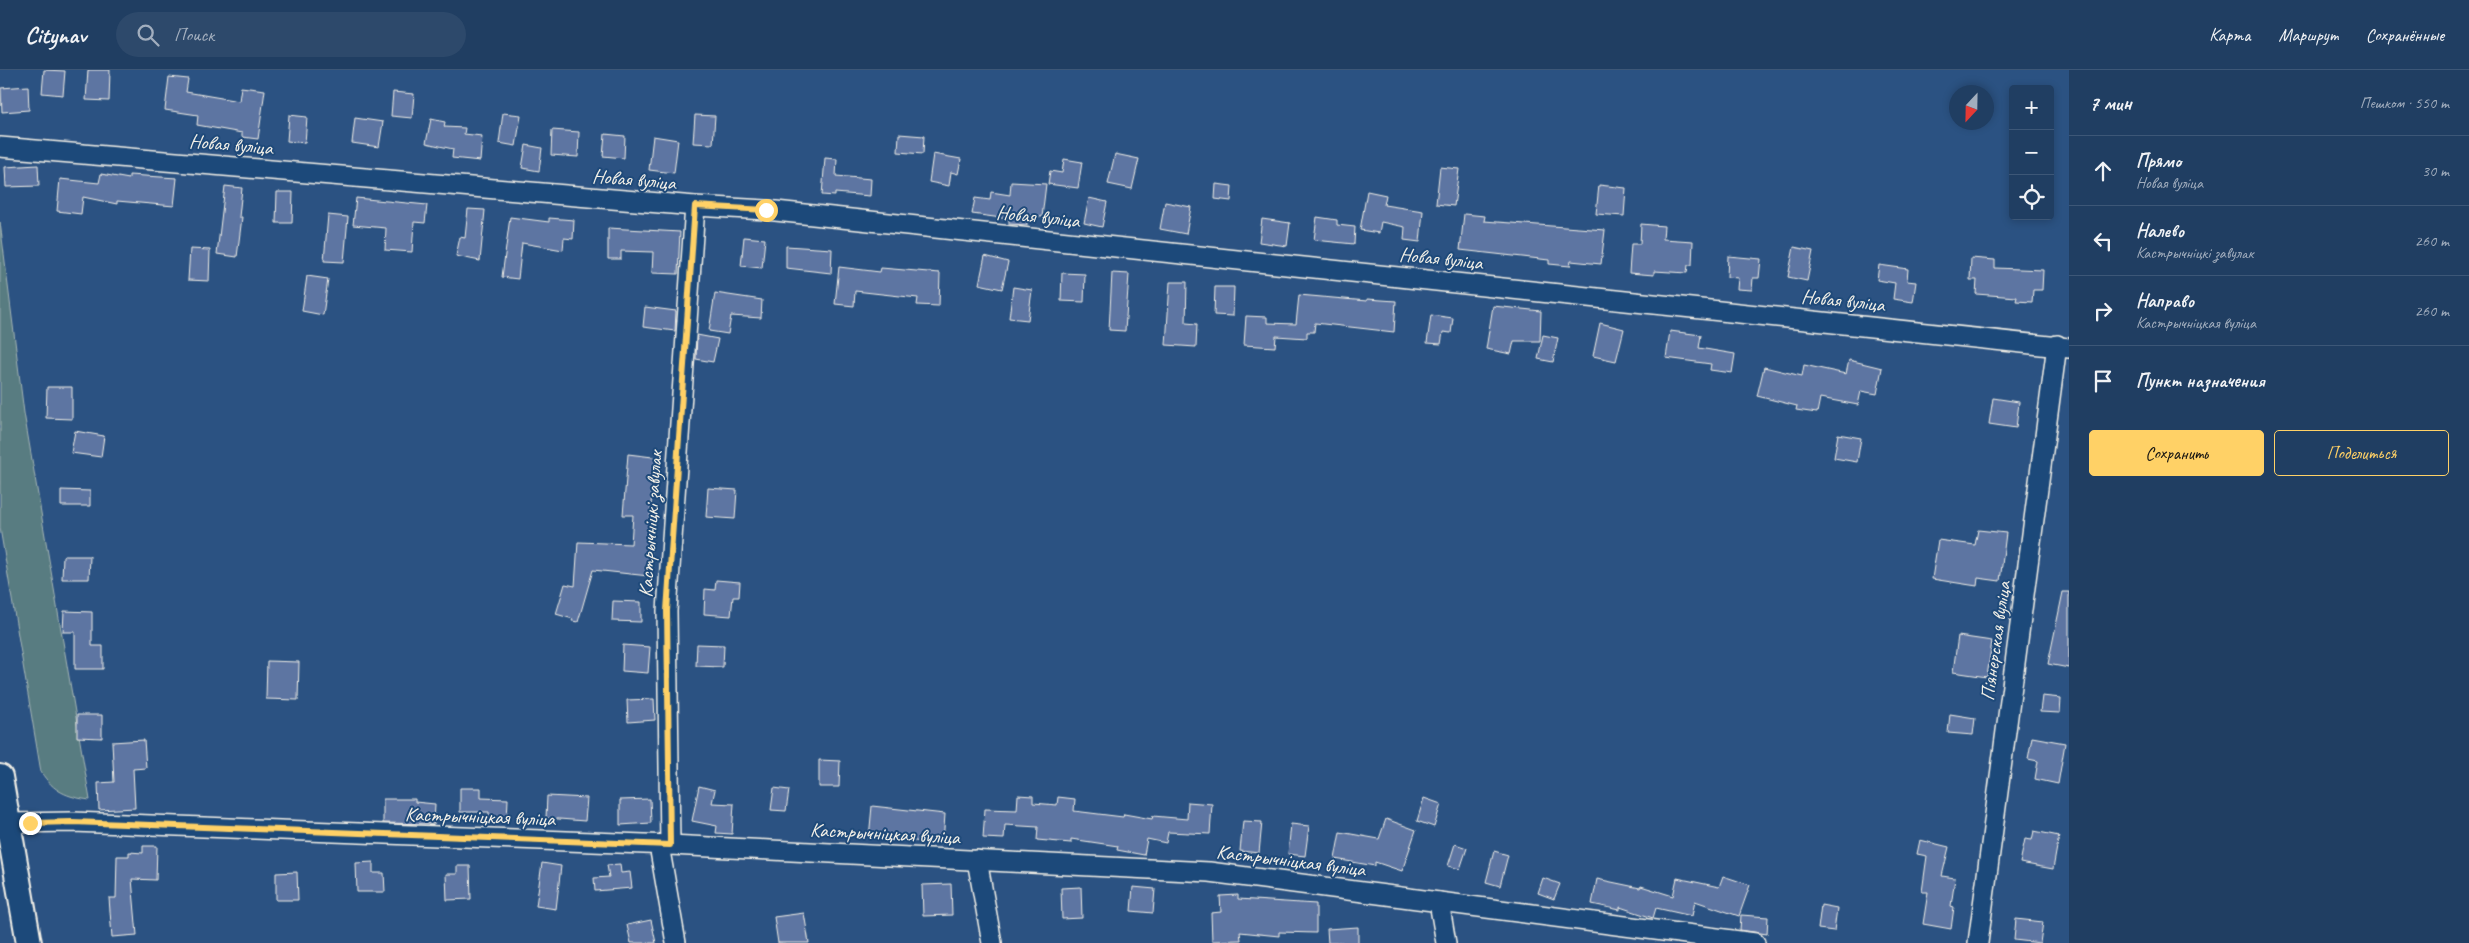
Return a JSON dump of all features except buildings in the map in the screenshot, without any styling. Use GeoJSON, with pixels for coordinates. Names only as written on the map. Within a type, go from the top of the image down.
{"type":"FeatureCollection","features":[{"type":"Feature","properties":{"kind":"main road"},"geometry":{"type":"LineString","coordinates":[[0,777],[30,943]]}},
{"type":"Feature","properties":{"kind":"street","name":"Новая вуліца"},"geometry":{"type":"LineString","coordinates":[[0,147],[695,206],[776,211],[2063,346]]}},
{"type":"Feature","properties":{"kind":"street","name":"Кастрычніцкі завулак"},"geometry":{"type":"LineString","coordinates":[[676,943],[665,845],[667,611],[695,206]]}},
{"type":"Feature","properties":{"kind":"street","name":"Піянерская вуліца"},"geometry":{"type":"LineString","coordinates":[[1978,943],[2063,346]]}},
{"type":"Feature","properties":{"kind":"street","name":"Кастрычніцкая вуліца"},"geometry":{"type":"LineString","coordinates":[[9,823],[73,822],[665,845],[1209,872],[1755,943]]}},
{"type":"Feature","properties":{"kind":"street"},"geometry":{"type":"LineString","coordinates":[[977,860],[992,943]]}},
{"type":"Feature","properties":{"kind":"street"},"geometry":{"type":"LineString","coordinates":[[1439,902],[1446,943]]}},
{"type":"Feature","properties":{"kind":"green space"},"geometry":{"type":"Polygon","coordinates":[[[0,222],[24,413],[90,800],[74,797],[56,789],[41,772],[0,528],[0,222]]]}},
{"type":"Feature","properties":{"kind":"route"},"geometry":{"type":"LineString","coordinates":[[30,823],[73,822],[670,845],[670,726],[667,611],[695,206],[766,210]]}}]}
